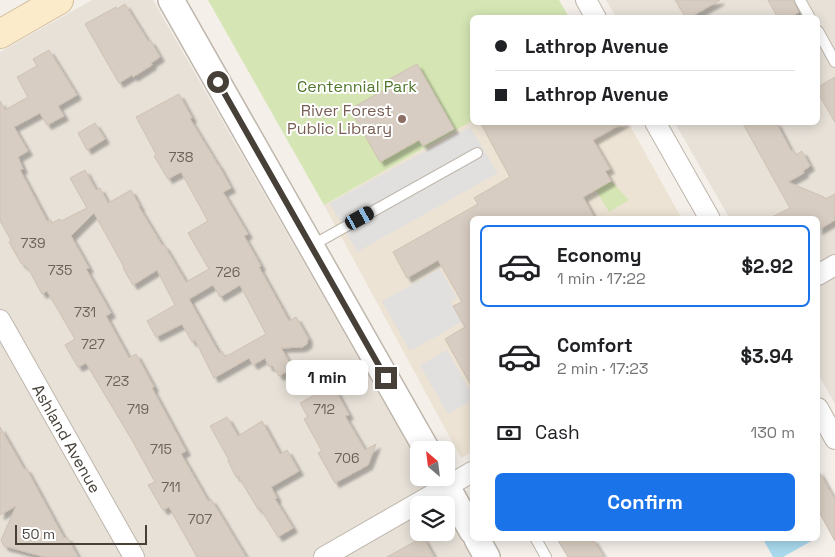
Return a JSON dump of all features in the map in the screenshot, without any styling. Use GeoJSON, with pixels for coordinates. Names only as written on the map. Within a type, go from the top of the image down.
{"type":"FeatureCollection","features":[{"type":"Feature","properties":{"kind":"main road"},"geometry":{"type":"LineString","coordinates":[[0,34],[59,0]]}},
{"type":"Feature","properties":{"kind":"street"},"geometry":{"type":"LineString","coordinates":[[171,0],[422,441]]}},
{"type":"Feature","properties":{"kind":"street"},"geometry":{"type":"LineString","coordinates":[[586,0],[594,15]]}},
{"type":"Feature","properties":{"kind":"street"},"geometry":{"type":"LineString","coordinates":[[657,125],[708,216]]}},
{"type":"Feature","properties":{"kind":"street"},"geometry":{"type":"LineString","coordinates":[[820,274],[835,265]]}},
{"type":"Feature","properties":{"kind":"street","name":"Ashland Avenue"},"geometry":{"type":"LineString","coordinates":[[0,320],[134,557]]}},
{"type":"Feature","properties":{"kind":"street"},"geometry":{"type":"LineString","coordinates":[[820,412],[835,439]]}},
{"type":"Feature","properties":{"kind":"street"},"geometry":{"type":"LineString","coordinates":[[455,478],[470,473]]}},
{"type":"Feature","properties":{"kind":"street"},"geometry":{"type":"LineString","coordinates":[[324,557],[439,486]]}},
{"type":"Feature","properties":{"kind":"street"},"geometry":{"type":"LineString","coordinates":[[447,486],[470,527]]}},
{"type":"Feature","properties":{"kind":"street"},"geometry":{"type":"LineString","coordinates":[[478,541],[487,557]]}},
{"type":"Feature","properties":{"kind":"lane"},"geometry":{"type":"LineString","coordinates":[[800,0],[808,15]]}},
{"type":"Feature","properties":{"kind":"lane"},"geometry":{"type":"LineString","coordinates":[[820,35],[835,62]]}},
{"type":"Feature","properties":{"kind":"lane"},"geometry":{"type":"LineString","coordinates":[[311,246],[477,153]]}},
{"type":"Feature","properties":{"kind":"lane"},"geometry":{"type":"LineString","coordinates":[[537,541],[546,557]]}},
{"type":"Feature","properties":{"kind":"shaded area"},"geometry":{"type":"Polygon","coordinates":[[[92,0],[153,0],[410,448],[410,486],[431,486],[437,496],[410,496],[410,541],[455,541],[455,528],[472,557],[0,557],[0,52],[92,0]]]}},
{"type":"Feature","properties":{"kind":"shaded area"},"geometry":{"type":"Polygon","coordinates":[[[606,0],[835,0],[835,404],[820,378],[820,216],[728,216],[676,125],[820,125],[820,15],[615,15],[606,0]]]}},
{"type":"Feature","properties":{"kind":"shaded area"},"geometry":{"type":"Polygon","coordinates":[[[470,122],[470,125],[630,125],[680,216],[470,216],[470,453],[461,458],[455,447],[455,441],[452,441],[324,205],[470,122]]]}},
{"type":"Feature","properties":{"kind":"shaded area"},"geometry":{"type":"Polygon","coordinates":[[[470,127],[498,173],[357,252],[330,203],[470,127]]]}},
{"type":"Feature","properties":{"kind":"shaded area"},"geometry":{"type":"Polygon","coordinates":[[[440,269],[457,298],[450,302],[462,322],[410,351],[382,301],[440,269]]]}},
{"type":"Feature","properties":{"kind":"shaded area"},"geometry":{"type":"Polygon","coordinates":[[[447,350],[470,390],[470,402],[448,414],[420,365],[447,350]]]}},
{"type":"Feature","properties":{"kind":"green space","name":"Centennial Park"},"geometry":{"type":"Polygon","coordinates":[[[208,0],[559,0],[568,15],[470,15],[470,122],[324,205],[208,0]]]}},
{"type":"Feature","properties":{"kind":"green space"},"geometry":{"type":"Polygon","coordinates":[[[611,181],[629,200],[609,212],[596,190],[611,181]]]}},
{"type":"Feature","properties":{"kind":"water"},"geometry":{"type":"Polygon","coordinates":[[[764,541],[811,541],[783,557],[773,557],[764,541]]]}},
{"type":"Feature","properties":{"kind":"building"},"geometry":{"type":"Polygon","coordinates":[[[675,0],[720,0],[694,15],[684,15],[675,0]]]}},
{"type":"Feature","properties":{"kind":"building"},"geometry":{"type":"Polygon","coordinates":[[[768,0],[793,0],[799,12],[794,15],[776,15],[768,0]]]}},
{"type":"Feature","properties":{"kind":"building"},"geometry":{"type":"Polygon","coordinates":[[[125,4],[160,57],[151,63],[152,65],[119,83],[85,24],[125,4]]]}},
{"type":"Feature","properties":{"kind":"building"},"geometry":{"type":"Polygon","coordinates":[[[49,50],[77,95],[58,106],[64,116],[47,125],[40,113],[14,127],[28,151],[18,157],[23,169],[20,170],[47,221],[51,220],[52,223],[60,219],[61,221],[87,208],[70,178],[85,170],[96,190],[100,188],[108,203],[131,190],[139,207],[186,282],[209,269],[188,233],[208,221],[181,172],[168,179],[154,156],[156,154],[136,117],[179,94],[192,118],[190,119],[231,188],[223,192],[248,234],[244,236],[261,266],[259,267],[289,321],[296,317],[308,338],[307,344],[302,347],[281,348],[293,368],[279,376],[272,365],[269,367],[265,358],[253,365],[249,358],[214,378],[195,340],[192,342],[182,324],[156,337],[147,321],[175,305],[157,270],[133,285],[94,213],[71,236],[89,268],[86,269],[111,313],[106,316],[129,358],[136,354],[154,387],[152,388],[186,451],[181,454],[208,501],[211,499],[246,557],[197,557],[169,507],[163,510],[148,485],[155,482],[86,363],[78,367],[65,345],[75,339],[47,291],[42,294],[28,268],[21,263],[0,221],[0,101],[5,110],[28,97],[17,77],[37,66],[33,59],[49,50]],[[213,285],[189,299],[219,353],[222,351],[225,357],[266,334],[240,285],[220,297],[213,285]]]}},
{"type":"Feature","properties":{"kind":"building","name":"River Forest Public Library"},"geometry":{"type":"Polygon","coordinates":[[[417,64],[454,129],[423,146],[419,140],[380,162],[350,109],[388,88],[384,82],[417,64]]]}},
{"type":"Feature","properties":{"kind":"building"},"geometry":{"type":"Polygon","coordinates":[[[835,77],[835,122],[820,96],[820,86],[835,77]]]}},
{"type":"Feature","properties":{"kind":"building"},"geometry":{"type":"Polygon","coordinates":[[[95,123],[105,139],[87,150],[78,133],[95,123]]]}},
{"type":"Feature","properties":{"kind":"building"},"geometry":{"type":"Polygon","coordinates":[[[482,125],[620,125],[593,140],[610,169],[605,171],[611,181],[583,197],[593,216],[470,216],[470,383],[445,339],[465,327],[453,306],[462,302],[438,260],[407,278],[393,252],[478,204],[474,198],[510,177],[482,125]]]}},
{"type":"Feature","properties":{"kind":"building"},"geometry":{"type":"Polygon","coordinates":[[[744,125],[778,125],[791,151],[793,150],[796,155],[802,151],[810,166],[803,171],[804,173],[788,182],[825,199],[835,194],[835,220],[820,229],[820,216],[774,216],[790,208],[744,125]]]}},
{"type":"Feature","properties":{"kind":"building"},"geometry":{"type":"Polygon","coordinates":[[[333,385],[349,415],[345,416],[365,450],[376,444],[368,465],[335,483],[318,453],[322,451],[304,419],[308,417],[300,403],[333,385]]]}},
{"type":"Feature","properties":{"kind":"building"},"geometry":{"type":"Polygon","coordinates":[[[227,417],[238,436],[262,421],[280,454],[287,450],[299,471],[271,487],[277,498],[275,499],[293,528],[278,537],[238,476],[236,477],[210,426],[227,417]]]}},
{"type":"Feature","properties":{"kind":"building"},"geometry":{"type":"Polygon","coordinates":[[[0,427],[24,469],[26,468],[64,538],[67,537],[78,557],[45,557],[4,546],[1,540],[16,506],[0,515],[0,427]]]}},
{"type":"Feature","properties":{"kind":"building"},"geometry":{"type":"Polygon","coordinates":[[[820,474],[835,500],[835,541],[820,514],[820,474]]]}},
{"type":"Feature","properties":{"kind":"building"},"geometry":{"type":"Polygon","coordinates":[[[416,541],[425,541],[434,557],[387,557],[416,541]]]}},
{"type":"Feature","properties":{"kind":"building"},"geometry":{"type":"Polygon","coordinates":[[[558,541],[594,541],[604,557],[568,557],[558,541]]]}},
{"type":"Feature","properties":{"kind":"place","name":"River Forest Public Library"},"geometry":{"type":"Point","coordinates":[402,119]}},
{"type":"Feature","properties":{"kind":"route"},"geometry":{"type":"LineString","coordinates":[[218,82],[386,378]]}}]}
